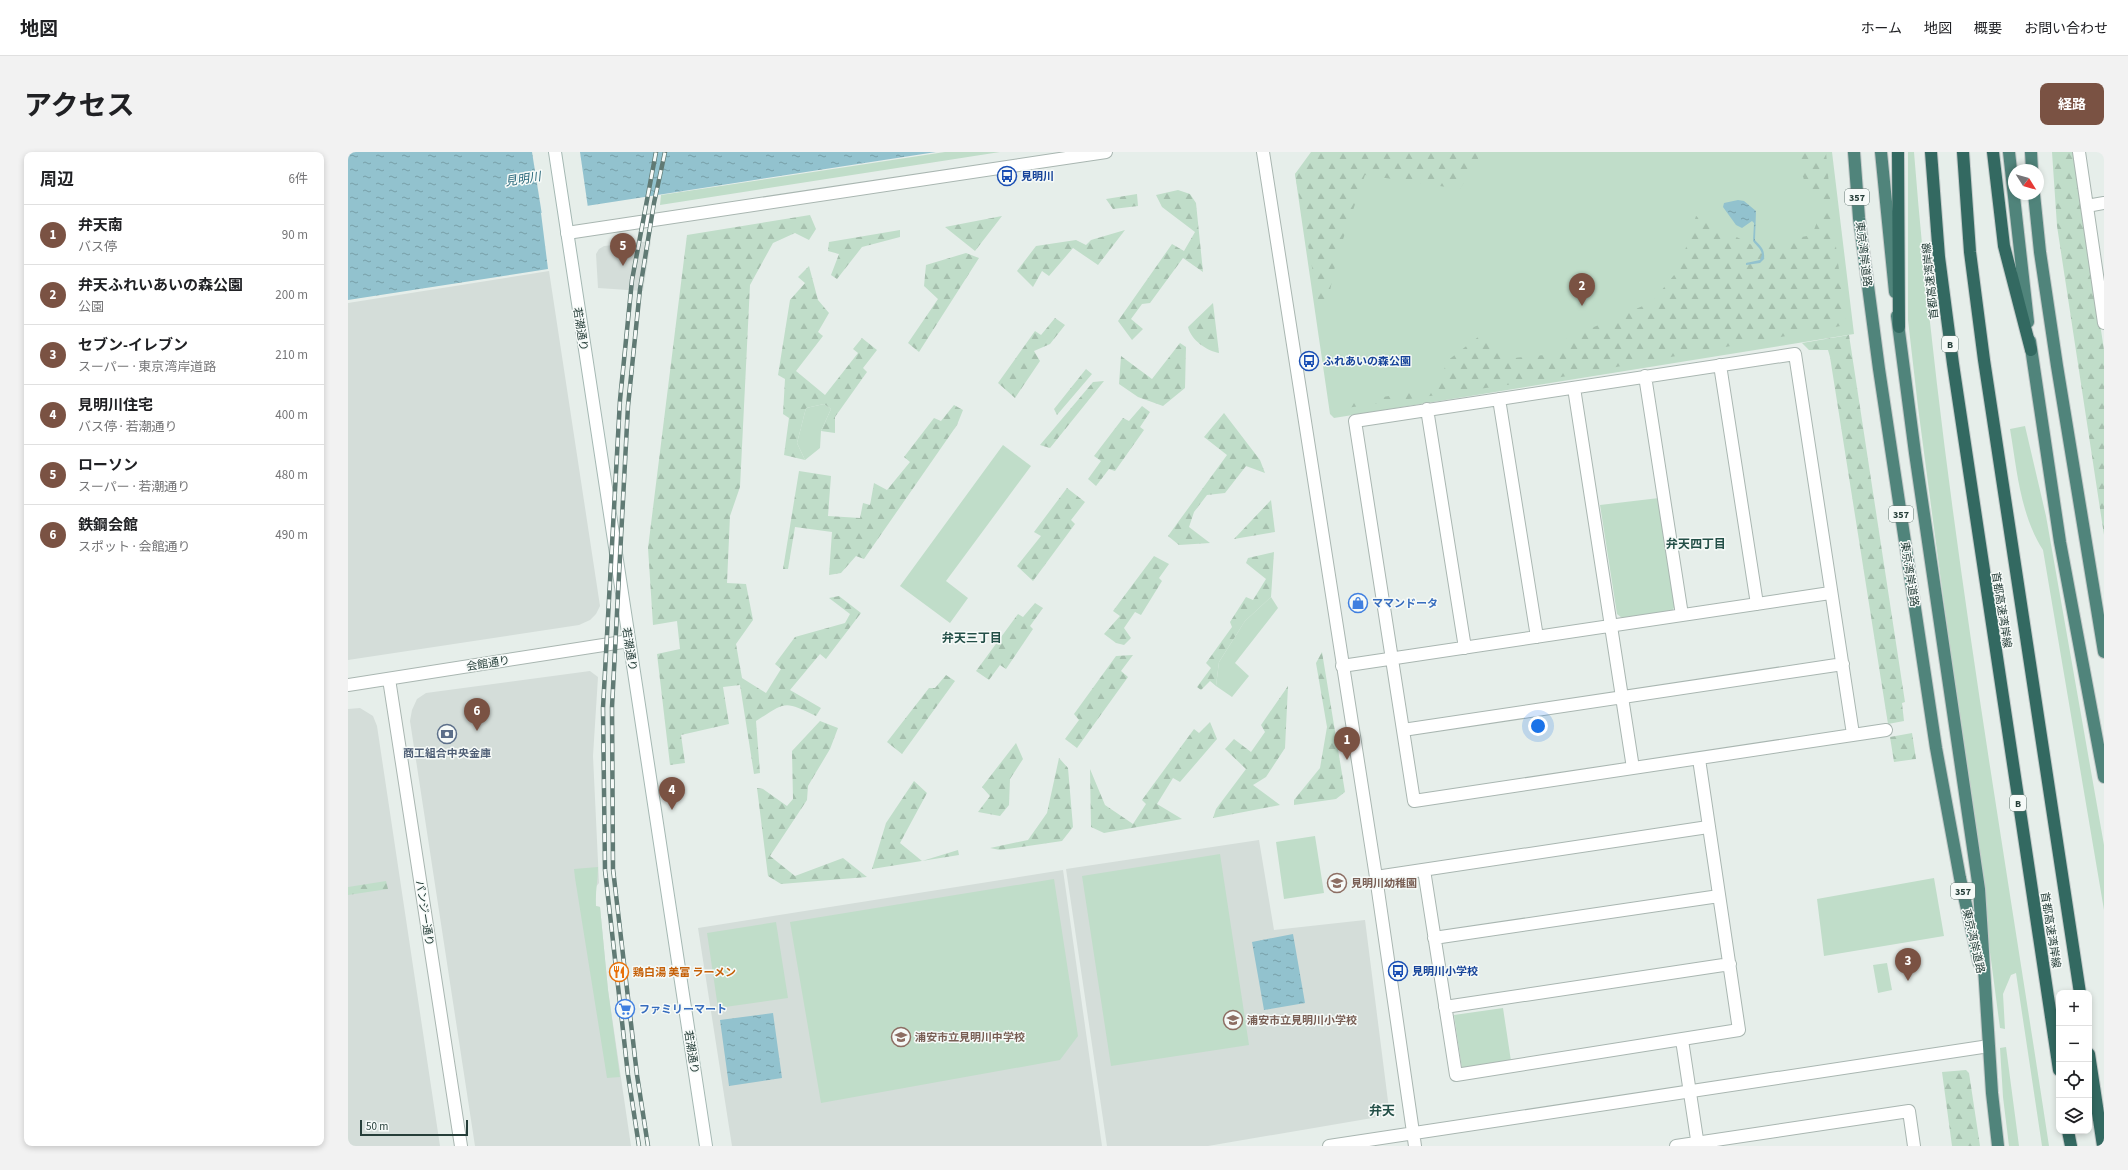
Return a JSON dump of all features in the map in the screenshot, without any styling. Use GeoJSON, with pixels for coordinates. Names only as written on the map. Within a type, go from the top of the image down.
{"type":"FeatureCollection","features":[{"type":"Feature","properties":{"kind":"highway","name":"東京湾岸道路"},"geometry":{"type":"LineString","coordinates":[[1854,152],[1862,241],[1879,369],[1942,787],[1967,911],[1986,993]]}},
{"type":"Feature","properties":{"kind":"highway","name":"東京湾岸道路"},"geometry":{"type":"LineString","coordinates":[[1881,152],[1899,327],[1915,453],[1979,889],[1989,1046],[1998,1146]]}},
{"type":"Feature","properties":{"kind":"highway"},"geometry":{"type":"LineString","coordinates":[[1898,152],[1899,327]]}},
{"type":"Feature","properties":{"kind":"highway","name":"首都高速湾岸線"},"geometry":{"type":"LineString","coordinates":[[1931,152],[1939,257],[1978,535],[2058,1062]]}},
{"type":"Feature","properties":{"kind":"highway","name":"首都高速湾岸線"},"geometry":{"type":"LineString","coordinates":[[1963,152],[1971,259],[1985,368],[2080,990]]}},
{"type":"Feature","properties":{"kind":"highway"},"geometry":{"type":"LineString","coordinates":[[1993,152],[2004,246],[2031,350]]}},
{"type":"Feature","properties":{"kind":"highway"},"geometry":{"type":"LineString","coordinates":[[2009,152],[2018,244],[2031,350],[2059,534],[2104,777]]}},
{"type":"Feature","properties":{"kind":"highway"},"geometry":{"type":"LineString","coordinates":[[2031,152],[2032,164]]}},
{"type":"Feature","properties":{"kind":"highway"},"geometry":{"type":"LineString","coordinates":[[2035,200],[2057,366],[2104,652]]}},
{"type":"Feature","properties":{"kind":"highway"},"geometry":{"type":"LineString","coordinates":[[2090,1062],[2103,1146]]}},
{"type":"Feature","properties":{"kind":"highway"},"geometry":{"type":"LineString","coordinates":[[2068,1134],[2070,1146]]}},
{"type":"Feature","properties":{"kind":"street","name":"若潮通り"},"geometry":{"type":"LineString","coordinates":[[555,152],[706,1146]]}},
{"type":"Feature","properties":{"kind":"street"},"geometry":{"type":"LineString","coordinates":[[567,233],[1106,152]]}},
{"type":"Feature","properties":{"kind":"street"},"geometry":{"type":"LineString","coordinates":[[1263,152],[1376,877],[1415,1146]]}},
{"type":"Feature","properties":{"kind":"street"},"geometry":{"type":"LineString","coordinates":[[2079,152],[2087,206],[2101,280],[2104,323]]}},
{"type":"Feature","properties":{"kind":"street"},"geometry":{"type":"LineString","coordinates":[[2087,206],[2104,203]]}},
{"type":"Feature","properties":{"kind":"street"},"geometry":{"type":"LineString","coordinates":[[1854,734],[1830,593],[1795,354],[1355,421],[1414,801],[1886,730]]}},
{"type":"Feature","properties":{"kind":"street"},"geometry":{"type":"LineString","coordinates":[[1720,365],[1757,604]]}},
{"type":"Feature","properties":{"kind":"street"},"geometry":{"type":"LineString","coordinates":[[1645,376],[1682,615]]}},
{"type":"Feature","properties":{"kind":"street"},"geometry":{"type":"LineString","coordinates":[[1574,388],[1633,768]]}},
{"type":"Feature","properties":{"kind":"street"},"geometry":{"type":"LineString","coordinates":[[1499,399],[1537,637]]}},
{"type":"Feature","properties":{"kind":"street"},"geometry":{"type":"LineString","coordinates":[[1428,409],[1465,648]]}},
{"type":"Feature","properties":{"kind":"street"},"geometry":{"type":"LineString","coordinates":[[1342,666],[1611,627],[1830,593]]}},
{"type":"Feature","properties":{"kind":"street","name":"会館通り"},"geometry":{"type":"LineString","coordinates":[[348,685],[629,641]]}},
{"type":"Feature","properties":{"kind":"street"},"geometry":{"type":"LineString","coordinates":[[1403,730],[1843,664]]}},
{"type":"Feature","properties":{"kind":"street","name":"パンジー通り"},"geometry":{"type":"LineString","coordinates":[[389,679],[461,1146]]}},
{"type":"Feature","properties":{"kind":"street"},"geometry":{"type":"LineString","coordinates":[[1424,870],[1456,1075],[1739,1030],[1699,759]]}},
{"type":"Feature","properties":{"kind":"street"},"geometry":{"type":"LineString","coordinates":[[1376,877],[1708,827]]}},
{"type":"Feature","properties":{"kind":"street"},"geometry":{"type":"LineString","coordinates":[[1434,938],[1719,896]]}},
{"type":"Feature","properties":{"kind":"street"},"geometry":{"type":"LineString","coordinates":[[1445,1007],[1730,964]]}},
{"type":"Feature","properties":{"kind":"street"},"geometry":{"type":"LineString","coordinates":[[1682,1040],[1698,1144]]}},
{"type":"Feature","properties":{"kind":"street"},"geometry":{"type":"LineString","coordinates":[[1329,1146],[1833,1068],[1989,1046]]}},
{"type":"Feature","properties":{"kind":"street"},"geometry":{"type":"LineString","coordinates":[[1676,1146],[1698,1144],[1909,1111],[1914,1146]]}},
{"type":"Feature","properties":{"kind":"shaded area"},"geometry":{"type":"Polygon","coordinates":[[[651,241],[643,291],[598,288],[596,254],[599,249],[604,246],[651,241]]]}},
{"type":"Feature","properties":{"kind":"shaded area"},"geometry":{"type":"Polygon","coordinates":[[[549,271],[600,606],[596,614],[590,620],[579,625],[348,660],[348,303],[549,271]]]}},
{"type":"Feature","properties":{"kind":"shaded area"},"geometry":{"type":"Polygon","coordinates":[[[590,671],[598,677],[593,756],[599,883],[595,888],[596,906],[600,907],[608,990],[631,1146],[475,1146],[410,721],[412,710],[417,699],[426,693],[590,671]]]}},
{"type":"Feature","properties":{"kind":"shaded area"},"geometry":{"type":"Polygon","coordinates":[[[360,708],[373,716],[377,726],[440,1146],[348,1146],[348,709],[360,708]]]}},
{"type":"Feature","properties":{"kind":"shaded area","name":"浦安市立見明川小学校"},"geometry":{"type":"Polygon","coordinates":[[[1259,840],[1274,930],[1365,920],[1389,1109],[1384,1116],[1208,1146],[1107,1146],[1066,869],[1259,840]]]}},
{"type":"Feature","properties":{"kind":"shaded area","name":"浦安市立見明川中学校"},"geometry":{"type":"Polygon","coordinates":[[[1063,870],[1102,1146],[732,1146],[698,928],[1063,870]]]}},
{"type":"Feature","properties":{"kind":"green space"},"geometry":{"type":"Polygon","coordinates":[[[945,152],[1000,152],[660,205],[661,195],[945,152]]]}},
{"type":"Feature","properties":{"kind":"green space"},"geometry":{"type":"Polygon","coordinates":[[[1311,152],[1832,152],[1854,334],[1334,418],[1330,414],[1295,174],[1311,152]]]}},
{"type":"Feature","properties":{"kind":"green space"},"geometry":{"type":"Polygon","coordinates":[[[1319,152],[1482,152],[1460,189],[1365,175],[1337,257],[1327,305],[1318,300],[1295,174],[1319,152]]]}},
{"type":"Feature","properties":{"kind":"green space"},"geometry":{"type":"Polygon","coordinates":[[[1796,152],[1826,152],[1831,207],[1846,325],[1556,378],[1339,409],[1340,404],[1438,388],[1447,361],[1482,334],[1504,359],[1554,354],[1559,342],[1652,302],[1679,269],[1696,216],[1754,246],[1812,235],[1822,209],[1814,193],[1804,180],[1796,152]]]}},
{"type":"Feature","properties":{"kind":"green space"},"geometry":{"type":"Polygon","coordinates":[[[1908,152],[1914,152],[1925,277],[1939,401],[1972,650],[2049,1146],[2042,1146],[2016,973],[2011,975],[2003,994],[2005,1029],[2000,1028],[1918,407],[1908,320],[1908,152]]]}},
{"type":"Feature","properties":{"kind":"green space"},"geometry":{"type":"Polygon","coordinates":[[[2052,152],[2074,152],[2104,350],[2104,535],[2057,226],[2052,152]]]}},
{"type":"Feature","properties":{"kind":"green space"},"geometry":{"type":"Polygon","coordinates":[[[1178,190],[1190,194],[1196,203],[1203,272],[1183,258],[1150,303],[1142,304],[1131,319],[1143,329],[1132,340],[1118,321],[1172,244],[1184,251],[1195,232],[1162,207],[1156,195],[1178,190]]]}},
{"type":"Feature","properties":{"kind":"green space"},"geometry":{"type":"Polygon","coordinates":[[[1137,194],[1138,206],[1113,209],[1106,199],[1137,194]]]}},
{"type":"Feature","properties":{"kind":"green space"},"geometry":{"type":"Polygon","coordinates":[[[810,215],[816,229],[809,240],[795,233],[773,243],[750,285],[740,487],[730,516],[727,583],[746,584],[753,620],[736,644],[742,678],[766,693],[781,669],[775,664],[795,637],[845,623],[850,614],[829,598],[839,596],[861,613],[826,659],[820,654],[790,690],[821,708],[816,716],[797,707],[785,705],[773,710],[756,721],[760,773],[754,774],[740,685],[723,687],[729,724],[681,735],[685,763],[670,765],[657,654],[680,649],[677,621],[653,625],[648,548],[687,235],[810,215]]]}},
{"type":"Feature","properties":{"kind":"green space"},"geometry":{"type":"Polygon","coordinates":[[[1002,216],[975,251],[945,227],[1002,216]]]}},
{"type":"Feature","properties":{"kind":"green space"},"geometry":{"type":"Polygon","coordinates":[[[900,230],[900,237],[862,247],[837,279],[831,275],[839,254],[828,251],[829,242],[900,230]]]}},
{"type":"Feature","properties":{"kind":"green space"},"geometry":{"type":"Polygon","coordinates":[[[1125,230],[1098,265],[1073,248],[1049,276],[1042,271],[1033,287],[1017,271],[1036,246],[1076,240],[1086,245],[1091,240],[1125,230]]]}},
{"type":"Feature","properties":{"kind":"green space"},"geometry":{"type":"Polygon","coordinates":[[[966,253],[979,258],[919,352],[908,343],[938,299],[924,286],[926,265],[966,253]]]}},
{"type":"Feature","properties":{"kind":"green space"},"geometry":{"type":"Polygon","coordinates":[[[809,266],[818,300],[829,313],[818,332],[823,336],[796,371],[825,395],[858,353],[853,349],[862,338],[877,350],[863,368],[867,372],[835,417],[835,433],[821,431],[831,409],[824,404],[806,408],[797,443],[805,460],[784,455],[789,418],[783,414],[785,379],[778,375],[790,300],[805,283],[798,277],[809,266]]]}},
{"type":"Feature","properties":{"kind":"green space"},"geometry":{"type":"Polygon","coordinates":[[[1213,303],[1219,353],[1214,352],[1200,344],[1192,336],[1188,327],[1213,303]]]}},
{"type":"Feature","properties":{"kind":"green space"},"geometry":{"type":"Polygon","coordinates":[[[1055,318],[1065,325],[1050,344],[1034,351],[1040,361],[1015,398],[998,383],[1035,331],[1041,335],[1055,318]]]}},
{"type":"Feature","properties":{"kind":"green space"},"geometry":{"type":"Polygon","coordinates":[[[1849,335],[1905,702],[1902,703],[1904,721],[1888,724],[1830,357],[1828,350],[1809,350],[1802,343],[1849,335]]]}},
{"type":"Feature","properties":{"kind":"green space"},"geometry":{"type":"Polygon","coordinates":[[[1180,343],[1186,347],[1185,388],[1163,406],[1138,397],[1119,384],[1121,356],[1152,379],[1180,343]]]}},
{"type":"Feature","properties":{"kind":"green space"},"geometry":{"type":"Polygon","coordinates":[[[1086,369],[1092,374],[1057,415],[1054,409],[1086,369]]]}},
{"type":"Feature","properties":{"kind":"green space"},"geometry":{"type":"Polygon","coordinates":[[[1104,381],[1050,448],[1040,445],[1093,382],[1104,381]]]}},
{"type":"Feature","properties":{"kind":"green space"},"geometry":{"type":"Polygon","coordinates":[[[824,404],[831,409],[821,431],[820,448],[805,460],[797,443],[806,408],[824,404]]]}},
{"type":"Feature","properties":{"kind":"green space"},"geometry":{"type":"Polygon","coordinates":[[[954,405],[963,410],[957,425],[864,559],[856,556],[841,573],[829,575],[832,532],[795,527],[788,569],[783,569],[799,471],[831,476],[828,516],[860,518],[863,503],[870,505],[874,483],[887,490],[910,462],[904,457],[934,418],[941,421],[954,405]]]}},
{"type":"Feature","properties":{"kind":"green space"},"geometry":{"type":"Polygon","coordinates":[[[1142,406],[1150,412],[1140,427],[1144,430],[1115,471],[1109,469],[1096,486],[1088,479],[1101,461],[1094,456],[1123,418],[1129,421],[1142,406]]]}},
{"type":"Feature","properties":{"kind":"green space"},"geometry":{"type":"Polygon","coordinates":[[[1224,413],[1260,460],[1265,473],[1246,466],[1225,493],[1207,495],[1194,512],[1189,527],[1210,543],[1179,545],[1168,536],[1227,455],[1204,437],[1224,413]]]}},
{"type":"Feature","properties":{"kind":"green space"},"geometry":{"type":"Polygon","coordinates":[[[2025,426],[2046,516],[2104,845],[2104,910],[2043,550],[2029,522],[2020,491],[2010,429],[2025,426]]]}},
{"type":"Feature","properties":{"kind":"green space"},"geometry":{"type":"Polygon","coordinates":[[[1003,445],[1031,466],[946,581],[968,598],[950,623],[900,586],[1003,445]]]}},
{"type":"Feature","properties":{"kind":"green space"},"geometry":{"type":"Polygon","coordinates":[[[1067,488],[1085,502],[1071,520],[1075,524],[1033,581],[1017,566],[1041,536],[1034,532],[1067,488]]]}},
{"type":"Feature","properties":{"kind":"green space"},"geometry":{"type":"Polygon","coordinates":[[[1659,498],[1675,606],[1672,611],[1622,618],[1617,614],[1600,505],[1659,498]]]}},
{"type":"Feature","properties":{"kind":"green space"},"geometry":{"type":"Polygon","coordinates":[[[1271,500],[1275,532],[1234,539],[1271,500]]]}},
{"type":"Feature","properties":{"kind":"green space"},"geometry":{"type":"Polygon","coordinates":[[[1274,552],[1271,597],[1245,621],[1219,662],[1216,686],[1210,681],[1201,690],[1197,687],[1211,668],[1206,663],[1232,627],[1230,622],[1246,597],[1253,600],[1266,579],[1246,563],[1248,558],[1274,552]]]}},
{"type":"Feature","properties":{"kind":"green space"},"geometry":{"type":"Polygon","coordinates":[[[1154,556],[1169,564],[1159,578],[1162,581],[1141,615],[1135,612],[1124,628],[1131,638],[1124,645],[1116,643],[1104,634],[1120,616],[1113,611],[1154,556]]]}},
{"type":"Feature","properties":{"kind":"green space"},"geometry":{"type":"Polygon","coordinates":[[[1271,597],[1278,608],[1235,663],[1249,676],[1232,697],[1216,686],[1219,662],[1245,621],[1271,597]]]}},
{"type":"Feature","properties":{"kind":"green space"},"geometry":{"type":"Polygon","coordinates":[[[1035,603],[1043,608],[1030,626],[1033,629],[1006,669],[1000,665],[989,680],[976,671],[1018,614],[1023,617],[1035,603]]]}},
{"type":"Feature","properties":{"kind":"green space"},"geometry":{"type":"Polygon","coordinates":[[[1322,652],[1345,792],[1336,799],[1294,805],[1294,800],[1320,768],[1327,727],[1316,663],[1322,652]]]}},
{"type":"Feature","properties":{"kind":"green space"},"geometry":{"type":"Polygon","coordinates":[[[1133,655],[1121,671],[1128,677],[1077,748],[1065,739],[1079,720],[1074,714],[1116,656],[1133,655]]]}},
{"type":"Feature","properties":{"kind":"green space"},"geometry":{"type":"Polygon","coordinates":[[[946,675],[955,681],[902,754],[887,742],[929,688],[935,688],[946,675]]]}},
{"type":"Feature","properties":{"kind":"green space"},"geometry":{"type":"Polygon","coordinates":[[[1288,686],[1285,748],[1266,777],[1253,785],[1280,805],[1213,818],[1216,809],[1246,769],[1225,749],[1234,739],[1251,752],[1265,732],[1261,725],[1288,686]]]}},
{"type":"Feature","properties":{"kind":"green space"},"geometry":{"type":"Polygon","coordinates":[[[820,721],[838,728],[830,749],[808,786],[807,800],[770,856],[795,876],[843,858],[867,877],[781,884],[768,876],[757,788],[763,789],[787,806],[793,799],[792,751],[820,721]]]}},
{"type":"Feature","properties":{"kind":"green space"},"geometry":{"type":"Polygon","coordinates":[[[1210,722],[1217,739],[1180,782],[1173,778],[1157,804],[1182,819],[1104,833],[1091,827],[1090,769],[1105,805],[1133,824],[1146,804],[1142,800],[1194,729],[1199,733],[1210,722]]]}},
{"type":"Feature","properties":{"kind":"green space"},"geometry":{"type":"Polygon","coordinates":[[[1912,733],[1916,759],[1894,762],[1890,737],[1912,733]]]}},
{"type":"Feature","properties":{"kind":"green space"},"geometry":{"type":"Polygon","coordinates":[[[1016,743],[1023,759],[1010,779],[1009,805],[1000,816],[978,812],[990,796],[982,787],[1016,743]]]}},
{"type":"Feature","properties":{"kind":"green space"},"geometry":{"type":"Polygon","coordinates":[[[1059,758],[1068,768],[1073,827],[1062,841],[1000,850],[990,848],[1028,840],[1047,813],[1059,758]]]}},
{"type":"Feature","properties":{"kind":"green space"},"geometry":{"type":"Polygon","coordinates":[[[914,781],[927,793],[900,843],[922,861],[872,869],[886,823],[914,781]]]}},
{"type":"Feature","properties":{"kind":"green space"},"geometry":{"type":"Polygon","coordinates":[[[1315,836],[1324,893],[1284,899],[1276,842],[1315,836]]]}},
{"type":"Feature","properties":{"kind":"green space"},"geometry":{"type":"Polygon","coordinates":[[[958,850],[959,855],[922,861],[958,850]]]}},
{"type":"Feature","properties":{"kind":"green space"},"geometry":{"type":"Polygon","coordinates":[[[1220,854],[1249,1045],[1111,1066],[1082,876],[1220,854]]]}},
{"type":"Feature","properties":{"kind":"green space"},"geometry":{"type":"Polygon","coordinates":[[[598,867],[596,906],[600,907],[608,990],[620,1077],[607,1078],[574,869],[598,867]]]}},
{"type":"Feature","properties":{"kind":"green space"},"geometry":{"type":"Polygon","coordinates":[[[1934,878],[1944,936],[1824,956],[1817,899],[1934,878]]]}},
{"type":"Feature","properties":{"kind":"green space"},"geometry":{"type":"Polygon","coordinates":[[[1054,879],[1078,1036],[1060,1060],[821,1103],[790,922],[1054,879]]]}},
{"type":"Feature","properties":{"kind":"green space"},"geometry":{"type":"Polygon","coordinates":[[[386,881],[388,889],[348,895],[348,887],[386,881]]]}},
{"type":"Feature","properties":{"kind":"green space"},"geometry":{"type":"Polygon","coordinates":[[[776,922],[788,998],[718,1008],[707,933],[776,922]]]}},
{"type":"Feature","properties":{"kind":"green space"},"geometry":{"type":"Polygon","coordinates":[[[1887,963],[1892,990],[1878,993],[1873,965],[1887,963]]]}},
{"type":"Feature","properties":{"kind":"green space"},"geometry":{"type":"Polygon","coordinates":[[[1503,1008],[1511,1061],[1462,1069],[1454,1015],[1503,1008]]]}},
{"type":"Feature","properties":{"kind":"green space"},"geometry":{"type":"Polygon","coordinates":[[[2006,1047],[2019,1146],[2009,1146],[2003,1097],[2000,1048],[2006,1047]]]}},
{"type":"Feature","properties":{"kind":"green space"},"geometry":{"type":"Polygon","coordinates":[[[1966,1070],[1969,1073],[1980,1146],[1952,1146],[1942,1072],[1966,1070]]]}},
{"type":"Feature","properties":{"kind":"water"},"geometry":{"type":"Polygon","coordinates":[[[348,152],[936,152],[541,213],[548,269],[348,300],[348,152]]]}},
{"type":"Feature","properties":{"kind":"water"},"geometry":{"type":"Polygon","coordinates":[[[1738,200],[1744,201],[1756,211],[1755,240],[1762,248],[1764,253],[1764,259],[1760,263],[1746,265],[1746,263],[1760,260],[1762,254],[1753,241],[1754,223],[1752,221],[1742,228],[1736,225],[1723,207],[1724,203],[1738,200]]]}},
{"type":"Feature","properties":{"kind":"water"},"geometry":{"type":"Polygon","coordinates":[[[1293,934],[1305,1003],[1264,1010],[1252,942],[1293,934]]]}},
{"type":"Feature","properties":{"kind":"water"},"geometry":{"type":"Polygon","coordinates":[[[773,1013],[782,1078],[729,1086],[720,1020],[773,1013]]]}},
{"type":"Feature","properties":{"kind":"pier"},"geometry":{"type":"Polygon","coordinates":[[[532,152],[580,152],[588,208],[542,215],[532,152]]]}},
{"type":"Feature","properties":{"kind":"railway"},"geometry":{"type":"LineString","coordinates":[[639,1146],[628,1075],[605,870],[603,708],[620,400],[632,280],[656,152]]}},
{"type":"Feature","properties":{"kind":"railway"},"geometry":{"type":"LineString","coordinates":[[648,1146],[637,1075],[613,869],[612,707],[628,406],[640,289],[654,203],[665,152]]}},
{"type":"Feature","properties":{"kind":"place","name":"見明川"},"geometry":{"type":"Point","coordinates":[1007,176]}},
{"type":"Feature","properties":{"kind":"place","name":"ローソン"},"geometry":{"type":"Point","coordinates":[623,266]}},
{"type":"Feature","properties":{"kind":"place","name":"弁天ふれいあいの森公園"},"geometry":{"type":"Point","coordinates":[1582,306]}},
{"type":"Feature","properties":{"kind":"place","name":"ふれあいの森公園"},"geometry":{"type":"Point","coordinates":[1309,361]}},
{"type":"Feature","properties":{"kind":"place","name":"ママンドータ"},"geometry":{"type":"Point","coordinates":[1358,603]}},
{"type":"Feature","properties":{"kind":"place","name":"鉄鋼会館"},"geometry":{"type":"Point","coordinates":[477,731]}},
{"type":"Feature","properties":{"kind":"place","name":"商工組合中央金庫"},"geometry":{"type":"Point","coordinates":[447,734]}},
{"type":"Feature","properties":{"kind":"place","name":"弁天南"},"geometry":{"type":"Point","coordinates":[1347,760]}},
{"type":"Feature","properties":{"kind":"place","name":"見明川住宅"},"geometry":{"type":"Point","coordinates":[672,810]}},
{"type":"Feature","properties":{"kind":"place","name":"見明川幼稚園"},"geometry":{"type":"Point","coordinates":[1337,883]}},
{"type":"Feature","properties":{"kind":"place","name":"見明川小学校"},"geometry":{"type":"Point","coordinates":[1398,971]}},
{"type":"Feature","properties":{"kind":"place","name":"鶏白湯 美富 ラーメン"},"geometry":{"type":"Point","coordinates":[619,972]}},
{"type":"Feature","properties":{"kind":"place","name":"セブン-イレブン"},"geometry":{"type":"Point","coordinates":[1908,981]}},
{"type":"Feature","properties":{"kind":"place","name":"ファミリーマート"},"geometry":{"type":"Point","coordinates":[625,1009]}},
{"type":"Feature","properties":{"kind":"place","name":"浦安市立見明川小学校"},"geometry":{"type":"Point","coordinates":[1233,1020]}},
{"type":"Feature","properties":{"kind":"place","name":"浦安市立見明川中学校"},"geometry":{"type":"Point","coordinates":[901,1037]}},
{"type":"Feature","properties":{"kind":"district","name":"弁天四丁目"},"geometry":{"type":"Point","coordinates":[1696,544]}},
{"type":"Feature","properties":{"kind":"district","name":"弁天三丁目"},"geometry":{"type":"Point","coordinates":[972,638]}},
{"type":"Feature","properties":{"kind":"district","name":"弁天"},"geometry":{"type":"Point","coordinates":[1382,1110]}}]}
